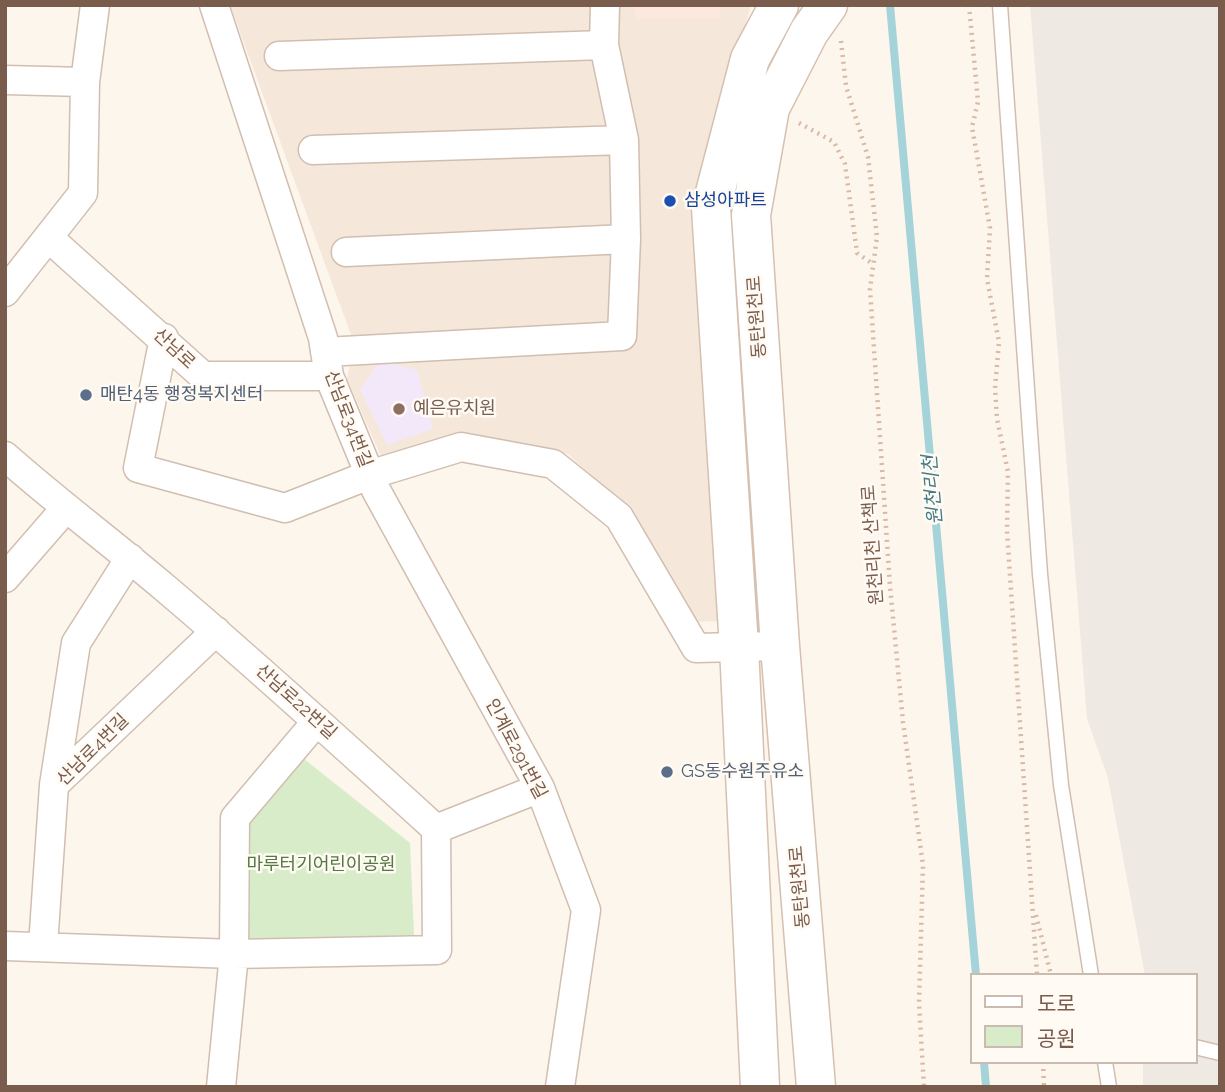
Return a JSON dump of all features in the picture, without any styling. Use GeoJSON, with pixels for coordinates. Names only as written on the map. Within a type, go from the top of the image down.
{"type":"FeatureCollection","features":[{"type":"Feature","properties":{"kind":"main road"},"geometry":{"type":"LineString","coordinates":[[760,1087],[739,647],[711,208],[750,59],[779,5]]}},
{"type":"Feature","properties":{"kind":"main road","name":"동탄원천로"},"geometry":{"type":"LineString","coordinates":[[816,1087],[780,646],[751,215],[770,108],[821,16]]}},
{"type":"Feature","properties":{"kind":"street"},"geometry":{"type":"LineString","coordinates":[[5,292],[50,239],[83,193],[85,82],[95,5]]}},
{"type":"Feature","properties":{"kind":"street","name":"산남로34번길"},"geometry":{"type":"LineString","coordinates":[[164,338],[138,468],[285,508],[369,475],[327,364],[214,5]]}},
{"type":"Feature","properties":{"kind":"street"},"geometry":{"type":"LineString","coordinates":[[346,252],[626,239],[624,141],[604,45],[605,5]]}},
{"type":"Feature","properties":{"kind":"street"},"geometry":{"type":"LineString","coordinates":[[279,56],[604,45]]}},
{"type":"Feature","properties":{"kind":"street"},"geometry":{"type":"LineString","coordinates":[[5,80],[85,82]]}},
{"type":"Feature","properties":{"kind":"street"},"geometry":{"type":"LineString","coordinates":[[313,150],[624,141]]}},
{"type":"Feature","properties":{"kind":"street","name":"산남로"},"geometry":{"type":"LineString","coordinates":[[50,239],[164,338],[203,376],[622,336],[626,239]]}},
{"type":"Feature","properties":{"kind":"street"},"geometry":{"type":"LineString","coordinates":[[369,475],[461,447],[553,464],[619,517],[696,648],[780,646]]}},
{"type":"Feature","properties":{"kind":"street","name":"산남로22번길"},"geometry":{"type":"LineString","coordinates":[[5,456],[65,509],[130,558],[216,631],[436,829]]}},
{"type":"Feature","properties":{"kind":"street","name":"인계로291번길"},"geometry":{"type":"LineString","coordinates":[[369,475],[412,561],[540,788],[586,910],[560,1087]]}},
{"type":"Feature","properties":{"kind":"street"},"geometry":{"type":"LineString","coordinates":[[5,578],[65,509]]}},
{"type":"Feature","properties":{"kind":"street"},"geometry":{"type":"LineString","coordinates":[[54,785],[76,643],[130,558]]}},
{"type":"Feature","properties":{"kind":"street","name":"산남로4번길"},"geometry":{"type":"LineString","coordinates":[[43,946],[54,785],[216,631]]}},
{"type":"Feature","properties":{"kind":"street"},"geometry":{"type":"LineString","coordinates":[[220,1087],[234,954],[235,818],[317,721]]}},
{"type":"Feature","properties":{"kind":"street"},"geometry":{"type":"LineString","coordinates":[[5,946],[234,954],[437,950],[436,829],[540,788]]}},
{"type":"Feature","properties":{"kind":"lane"},"geometry":{"type":"LineString","coordinates":[[1000,5],[1040,574],[1061,785],[1091,973]]}},
{"type":"Feature","properties":{"kind":"lane"},"geometry":{"type":"LineString","coordinates":[[1197,1047],[1220,1053]]}},
{"type":"Feature","properties":{"kind":"lane"},"geometry":{"type":"LineString","coordinates":[[1105,1064],[1109,1087]]}},
{"type":"Feature","properties":{"kind":"path"},"geometry":{"type":"LineString","coordinates":[[969,5],[978,102],[972,127],[990,228],[987,279],[999,342],[996,409],[1008,472],[1007,531],[1037,973]]}},
{"type":"Feature","properties":{"kind":"path","name":"원천리천 산책로"},"geometry":{"type":"LineString","coordinates":[[821,16],[868,157],[877,237],[870,289],[890,586],[903,722],[923,865],[919,1003],[924,1087]]}},
{"type":"Feature","properties":{"kind":"path"},"geometry":{"type":"LineString","coordinates":[[770,108],[834,142],[845,164],[857,253],[873,264]]}},
{"type":"Feature","properties":{"kind":"path"},"geometry":{"type":"LineString","coordinates":[[1032,903],[1050,973]]}},
{"type":"Feature","properties":{"kind":"path"},"geometry":{"type":"LineString","coordinates":[[1044,1064],[1044,1087]]}},
{"type":"Feature","properties":{"kind":"shaded area"},"geometry":{"type":"Polygon","coordinates":[[[230,5],[751,5],[691,217],[724,621],[692,622],[629,511],[568,454],[460,438],[383,461],[347,379],[354,343],[230,5]]]}},
{"type":"Feature","properties":{"kind":"shaded area"},"geometry":{"type":"Polygon","coordinates":[[[635,5],[719,5],[720,18],[635,19],[635,5]]]}},
{"type":"Feature","properties":{"kind":"shaded area"},"geometry":{"type":"Polygon","coordinates":[[[1030,5],[1220,5],[1220,1087],[1143,1087],[1143,1064],[1197,1064],[1197,973],[1145,973],[1108,778],[1087,719],[1030,5]]]}},
{"type":"Feature","properties":{"kind":"shaded area","name":"예은유치원"},"geometry":{"type":"Polygon","coordinates":[[[381,361],[417,370],[433,429],[387,445],[360,389],[381,361]]]}},
{"type":"Feature","properties":{"kind":"green space","name":"마루터기어린이공원"},"geometry":{"type":"Polygon","coordinates":[[[304,759],[410,843],[414,935],[247,941],[249,817],[304,759]]]}},
{"type":"Feature","properties":{"kind":"waterway","name":"원천리천"},"geometry":{"type":"LineString","coordinates":[[890,5],[976,973]]}},
{"type":"Feature","properties":{"kind":"waterway","name":"원천리천"},"geometry":{"type":"LineString","coordinates":[[984,1064],[986,1087]]}},
{"type":"Feature","properties":{"kind":"place","name":"삼성아파트"},"geometry":{"type":"Point","coordinates":[670,201]}},
{"type":"Feature","properties":{"kind":"place","name":"매탄4동 행정복지센터"},"geometry":{"type":"Point","coordinates":[86,395]}},
{"type":"Feature","properties":{"kind":"place","name":"예은유치원"},"geometry":{"type":"Point","coordinates":[399,409]}},
{"type":"Feature","properties":{"kind":"place","name":"GS동수원주유소"},"geometry":{"type":"Point","coordinates":[667,772]}}]}
